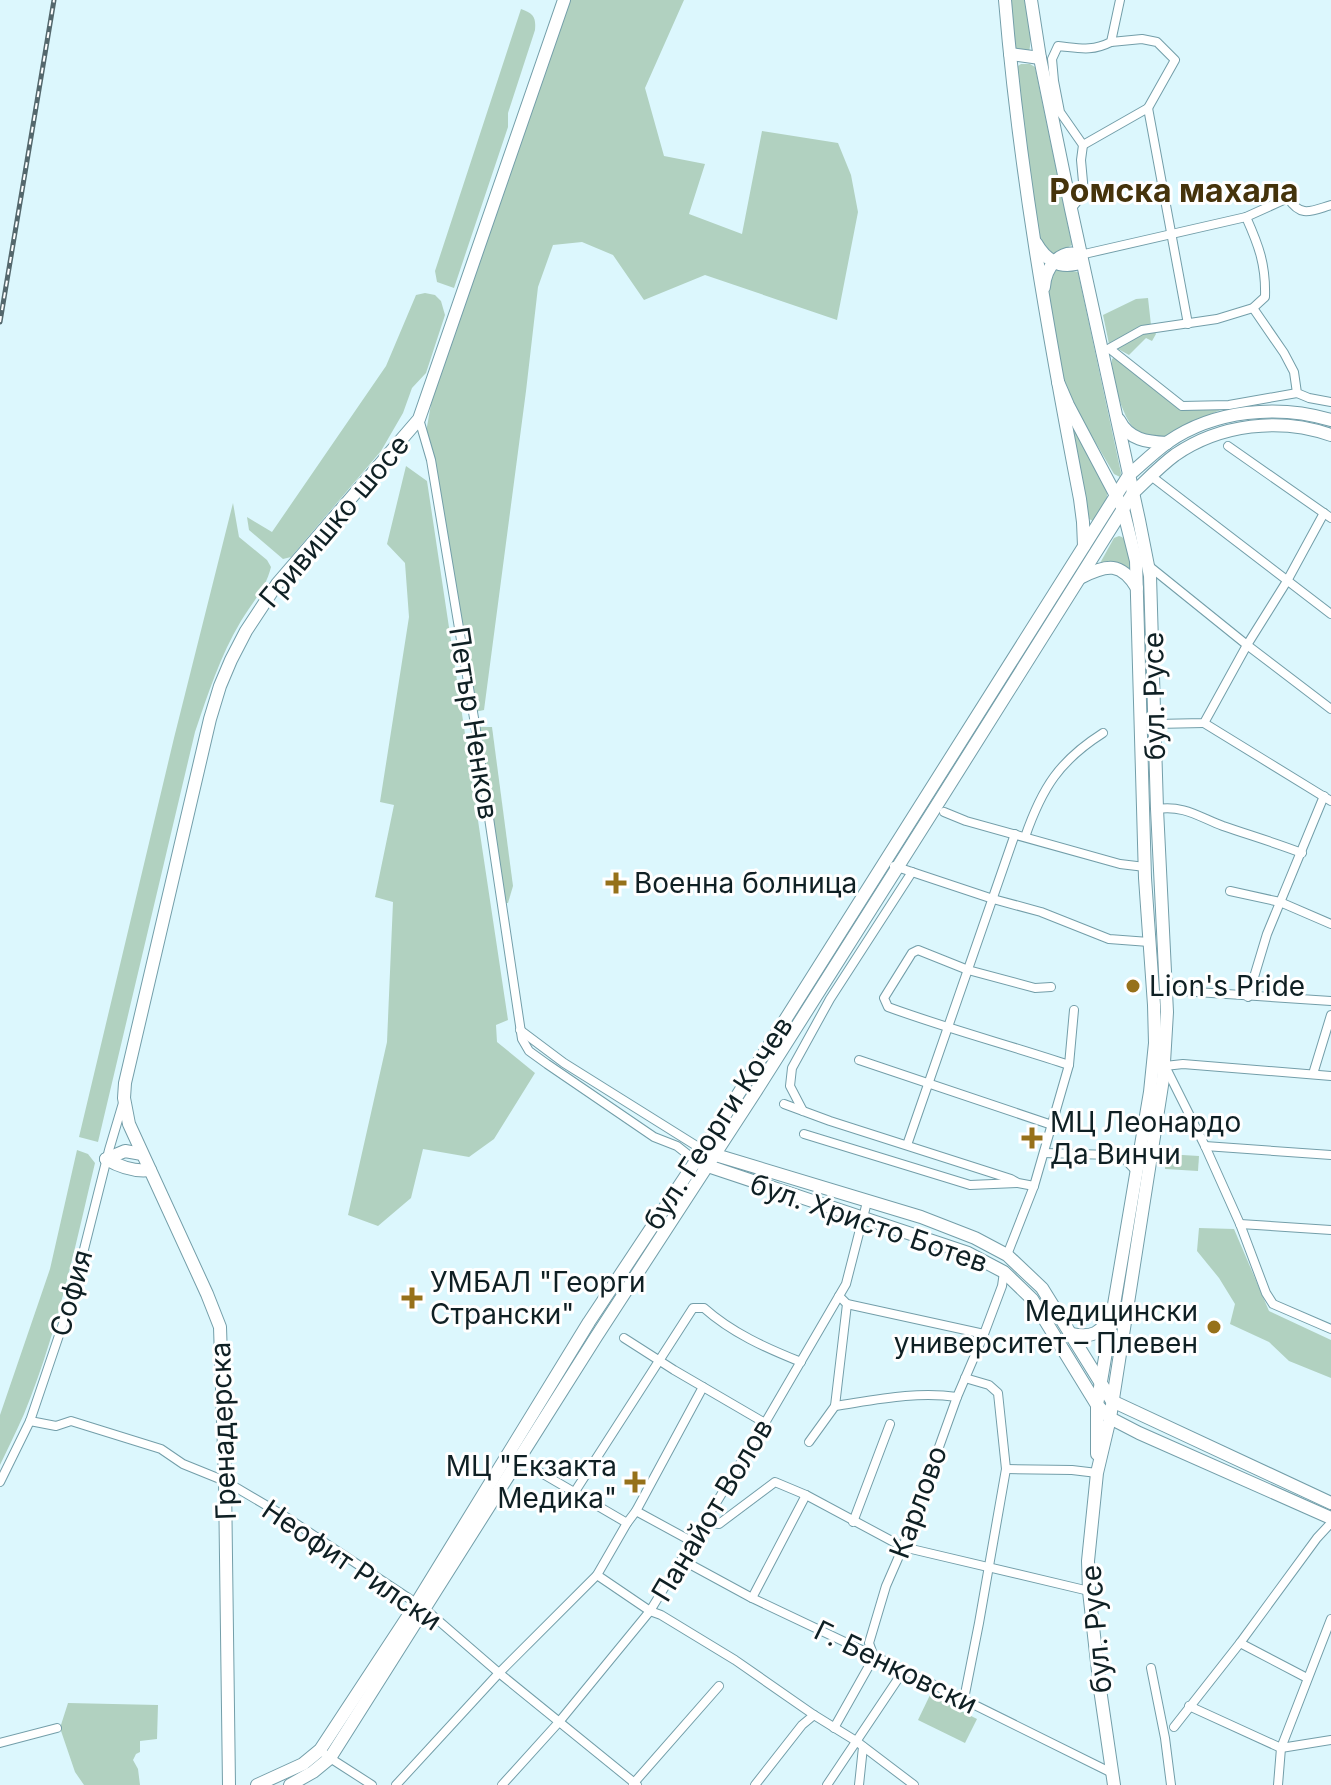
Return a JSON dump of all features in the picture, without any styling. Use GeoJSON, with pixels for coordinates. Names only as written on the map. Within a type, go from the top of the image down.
{"type":"FeatureCollection","features":[{"type":"Feature","properties":{"kind":"main road","name":"Гривишко шосе"},"geometry":{"type":"LineString","coordinates":[[124,1098],[135,1039],[220,686],[246,631],[277,584],[419,419],[564,0]]}},
{"type":"Feature","properties":{"kind":"main road","name":"бул. Русе"},"geometry":{"type":"LineString","coordinates":[[1005,0],[1016,122],[1030,221],[1080,499],[1084,546]]}},
{"type":"Feature","properties":{"kind":"main road","name":"бул. Русе"},"geometry":{"type":"LineString","coordinates":[[1031,0],[1080,255],[1106,351],[1115,413],[1151,588],[1166,990],[1165,1066],[1155,1093],[1136,1171],[1100,1383],[1097,1473],[1088,1561],[1095,1651],[1113,1779]]}},
{"type":"Feature","properties":{"kind":"main road"},"geometry":{"type":"LineString","coordinates":[[1010,54],[1040,58]]}},
{"type":"Feature","properties":{"kind":"main road"},"geometry":{"type":"LineString","coordinates":[[1030,221],[1038,246],[1054,262],[1074,265],[1080,255]]}},
{"type":"Feature","properties":{"kind":"main road"},"geometry":{"type":"LineString","coordinates":[[1044,308],[1044,279],[1054,262]]}},
{"type":"Feature","properties":{"kind":"main road","name":"бул. Русе"},"geometry":{"type":"LineString","coordinates":[[1058,382],[1123,509],[1136,561],[1145,867],[1155,1026],[1155,1093],[1110,1418],[1097,1473]]}},
{"type":"Feature","properties":{"kind":"main road","name":"бул. Георги Кочев"},"geometry":{"type":"LineString","coordinates":[[705,1158],[885,860],[1129,475],[1167,443],[1199,426],[1245,414],[1273,412],[1296,412],[1331,420]]}},
{"type":"Feature","properties":{"kind":"main road"},"geometry":{"type":"LineString","coordinates":[[1115,413],[1132,436],[1167,443]]}},
{"type":"Feature","properties":{"kind":"main road","name":"бул. Георги Кочев"},"geometry":{"type":"LineString","coordinates":[[290,1785],[313,1772],[325,1754],[515,1453],[589,1322],[705,1158],[852,936],[1133,493],[1168,460],[1215,435],[1236,429],[1286,425],[1331,435]]}},
{"type":"Feature","properties":{"kind":"main road"},"geometry":{"type":"LineString","coordinates":[[1080,579],[1098,569],[1113,568],[1128,574],[1138,588]]}},
{"type":"Feature","properties":{"kind":"main road","name":"Гренадерска"},"geometry":{"type":"LineString","coordinates":[[124,1098],[129,1124],[220,1327],[229,1785]]}},
{"type":"Feature","properties":{"kind":"main road"},"geometry":{"type":"LineString","coordinates":[[106,1159],[125,1151],[142,1154]]}},
{"type":"Feature","properties":{"kind":"main road","name":"бул. Христо Ботев"},"geometry":{"type":"LineString","coordinates":[[705,1158],[921,1217],[975,1238],[1007,1255],[1042,1288],[1112,1401]]}},
{"type":"Feature","properties":{"kind":"main road","name":"бул. Христо Ботев"},"geometry":{"type":"LineString","coordinates":[[705,1158],[863,1218],[968,1253],[1004,1272],[1032,1299],[1097,1405],[1110,1418],[1331,1521]]}},
{"type":"Feature","properties":{"kind":"main road"},"geometry":{"type":"LineString","coordinates":[[106,1159],[132,1170],[150,1170]]}},
{"type":"Feature","properties":{"kind":"main road"},"geometry":{"type":"LineString","coordinates":[[1071,1334],[1092,1335],[1104,1326],[1114,1308]]}},
{"type":"Feature","properties":{"kind":"main road"},"geometry":{"type":"LineString","coordinates":[[1112,1401],[1331,1503]]}},
{"type":"Feature","properties":{"kind":"main road"},"geometry":{"type":"LineString","coordinates":[[1103,1449],[1121,1433],[1139,1433]]}},
{"type":"Feature","properties":{"kind":"main road","name":"бул. Георги Кочев"},"geometry":{"type":"LineString","coordinates":[[257,1785],[325,1754]]}},
{"type":"Feature","properties":{"kind":"street"},"geometry":{"type":"LineString","coordinates":[[1111,42],[1120,0]]}},
{"type":"Feature","properties":{"kind":"street"},"geometry":{"type":"LineString","coordinates":[[1071,209],[1084,193],[1083,145],[1060,112],[1052,59],[1058,46],[1089,49],[1111,42],[1142,39],[1157,42],[1175,60],[1148,108],[1083,145]]}},
{"type":"Feature","properties":{"kind":"street"},"geometry":{"type":"LineString","coordinates":[[1148,108],[1188,324]]}},
{"type":"Feature","properties":{"kind":"street"},"geometry":{"type":"LineString","coordinates":[[1080,255],[1246,217],[1288,198],[1295,208],[1304,211],[1331,205]]}},
{"type":"Feature","properties":{"kind":"street"},"geometry":{"type":"LineString","coordinates":[[1246,217],[1263,257],[1265,297],[1253,308],[1217,319],[1142,330],[1106,351],[1182,406],[1229,405],[1297,393],[1331,402]]}},
{"type":"Feature","properties":{"kind":"street"},"geometry":{"type":"LineString","coordinates":[[1253,308],[1294,372],[1297,393]]}},
{"type":"Feature","properties":{"kind":"street","name":"Петър Ненков"},"geometry":{"type":"LineString","coordinates":[[419,419],[434,475],[522,1039],[529,1051],[654,1137],[705,1158]]}},
{"type":"Feature","properties":{"kind":"street"},"geometry":{"type":"LineString","coordinates":[[1204,723],[1247,645],[1327,516],[1228,446]]}},
{"type":"Feature","properties":{"kind":"street"},"geometry":{"type":"LineString","coordinates":[[1151,476],[1331,614]]}},
{"type":"Feature","properties":{"kind":"street"},"geometry":{"type":"LineString","coordinates":[[1148,565],[1331,709]]}},
{"type":"Feature","properties":{"kind":"street"},"geometry":{"type":"LineString","coordinates":[[1155,724],[1204,723],[1327,798],[1267,934],[1248,997]]}},
{"type":"Feature","properties":{"kind":"street"},"geometry":{"type":"LineString","coordinates":[[907,1145],[993,899],[1020,835],[1057,772],[1072,755],[1103,733]]}},
{"type":"Feature","properties":{"kind":"street"},"geometry":{"type":"LineString","coordinates":[[1157,809],[1184,809],[1302,853]]}},
{"type":"Feature","properties":{"kind":"street"},"geometry":{"type":"LineString","coordinates":[[944,812],[1120,864],[1145,867]]}},
{"type":"Feature","properties":{"kind":"street"},"geometry":{"type":"LineString","coordinates":[[885,860],[897,867],[1041,912],[1109,939],[1149,942]]}},
{"type":"Feature","properties":{"kind":"street"},"geometry":{"type":"LineString","coordinates":[[803,1111],[790,1086],[792,1068],[830,999],[912,872]]}},
{"type":"Feature","properties":{"kind":"street"},"geometry":{"type":"LineString","coordinates":[[1230,891],[1280,902],[1331,924]]}},
{"type":"Feature","properties":{"kind":"street"},"geometry":{"type":"LineString","coordinates":[[852,936],[877,926]]}},
{"type":"Feature","properties":{"kind":"street"},"geometry":{"type":"LineString","coordinates":[[1051,987],[1035,988],[968,970],[918,950],[912,953],[884,998],[888,1007],[1069,1065]]}},
{"type":"Feature","properties":{"kind":"street"},"geometry":{"type":"LineString","coordinates":[[1166,990],[1331,1001]]}},
{"type":"Feature","properties":{"kind":"street"},"geometry":{"type":"LineString","coordinates":[[1007,1255],[1034,1186],[1069,1065],[1074,1010]]}},
{"type":"Feature","properties":{"kind":"street"},"geometry":{"type":"LineString","coordinates":[[1313,1074],[1331,1015]]}},
{"type":"Feature","properties":{"kind":"street"},"geometry":{"type":"LineString","coordinates":[[520,1030],[705,1158]]}},
{"type":"Feature","properties":{"kind":"street"},"geometry":{"type":"LineString","coordinates":[[859,1060],[1052,1125]]}},
{"type":"Feature","properties":{"kind":"street"},"geometry":{"type":"LineString","coordinates":[[1331,1076],[1183,1064],[1165,1066],[1240,1224],[1266,1293],[1273,1304],[1331,1329]]}},
{"type":"Feature","properties":{"kind":"street"},"geometry":{"type":"LineString","coordinates":[[1155,1093],[1179,1096]]}},
{"type":"Feature","properties":{"kind":"street","name":"София"},"geometry":{"type":"LineString","coordinates":[[0,1482],[30,1421],[72,1297],[124,1098]]}},
{"type":"Feature","properties":{"kind":"street"},"geometry":{"type":"LineString","coordinates":[[784,1104],[1018,1183]]}},
{"type":"Feature","properties":{"kind":"street"},"geometry":{"type":"LineString","coordinates":[[804,1134],[970,1185],[1018,1183],[1034,1186]]}},
{"type":"Feature","properties":{"kind":"street"},"geometry":{"type":"LineString","coordinates":[[1205,1146],[1331,1155]]}},
{"type":"Feature","properties":{"kind":"street"},"geometry":{"type":"LineString","coordinates":[[1044,1153],[1122,1156],[1136,1171]]}},
{"type":"Feature","properties":{"kind":"street","name":"Панайот Волов"},"geometry":{"type":"LineString","coordinates":[[502,1785],[559,1722],[650,1611],[682,1560],[846,1284],[867,1202]]}},
{"type":"Feature","properties":{"kind":"street"},"geometry":{"type":"LineString","coordinates":[[1240,1224],[1331,1230]]}},
{"type":"Feature","properties":{"kind":"street","name":"Карлово"},"geometry":{"type":"LineString","coordinates":[[834,1728],[874,1657],[869,1643],[886,1586],[984,1334],[1004,1272]]}},
{"type":"Feature","properties":{"kind":"street"},"geometry":{"type":"LineString","coordinates":[[839,1296],[847,1304],[984,1334]]}},
{"type":"Feature","properties":{"kind":"street"},"geometry":{"type":"LineString","coordinates":[[809,1442],[835,1406],[847,1304]]}},
{"type":"Feature","properties":{"kind":"street"},"geometry":{"type":"LineString","coordinates":[[574,1493],[693,1308],[704,1308],[761,1346],[801,1362]]}},
{"type":"Feature","properties":{"kind":"street"},"geometry":{"type":"LineString","coordinates":[[624,1338],[765,1423]]}},
{"type":"Feature","properties":{"kind":"street"},"geometry":{"type":"LineString","coordinates":[[964,1699],[1006,1469],[998,1393],[989,1385],[965,1378]]}},
{"type":"Feature","properties":{"kind":"street"},"geometry":{"type":"LineString","coordinates":[[396,1785],[499,1673],[597,1575],[636,1511],[703,1387]]}},
{"type":"Feature","properties":{"kind":"street"},"geometry":{"type":"LineString","coordinates":[[835,1406],[911,1395],[957,1397]]}},
{"type":"Feature","properties":{"kind":"street","name":"Неофит Рилски"},"geometry":{"type":"LineString","coordinates":[[30,1421],[56,1426],[71,1421],[161,1449],[183,1464],[225,1481],[286,1517],[421,1606],[635,1784]]}},
{"type":"Feature","properties":{"kind":"street"},"geometry":{"type":"LineString","coordinates":[[853,1522],[890,1424]]}},
{"type":"Feature","properties":{"kind":"street"},"geometry":{"type":"LineString","coordinates":[[515,1453],[538,1471],[627,1523]]}},
{"type":"Feature","properties":{"kind":"street"},"geometry":{"type":"LineString","coordinates":[[1006,1469],[1097,1473]]}},
{"type":"Feature","properties":{"kind":"street"},"geometry":{"type":"LineString","coordinates":[[704,1522],[719,1524],[775,1482],[806,1495],[903,1547],[1089,1591]]}},
{"type":"Feature","properties":{"kind":"street"},"geometry":{"type":"LineString","coordinates":[[752,1598],[806,1495]]}},
{"type":"Feature","properties":{"kind":"street"},"geometry":{"type":"LineString","coordinates":[[636,1511],[693,1542]]}},
{"type":"Feature","properties":{"kind":"street"},"geometry":{"type":"LineString","coordinates":[[1174,1727],[1331,1521]]}},
{"type":"Feature","properties":{"kind":"street","name":"Г. Бенковски"},"geometry":{"type":"LineString","coordinates":[[682,1560],[752,1598],[964,1699],[1113,1779]]}},
{"type":"Feature","properties":{"kind":"street"},"geometry":{"type":"LineString","coordinates":[[597,1575],[650,1611],[735,1660],[914,1785]]}},
{"type":"Feature","properties":{"kind":"street"},"geometry":{"type":"LineString","coordinates":[[1278,1785],[1281,1748],[1331,1619]]}},
{"type":"Feature","properties":{"kind":"street"},"geometry":{"type":"LineString","coordinates":[[1240,1643],[1307,1678]]}},
{"type":"Feature","properties":{"kind":"street"},"geometry":{"type":"LineString","coordinates":[[1151,1668],[1171,1785]]}},
{"type":"Feature","properties":{"kind":"street"},"geometry":{"type":"LineString","coordinates":[[827,1785],[859,1744],[904,1670]]}},
{"type":"Feature","properties":{"kind":"street"},"geometry":{"type":"LineString","coordinates":[[635,1784],[719,1686]]}},
{"type":"Feature","properties":{"kind":"street"},"geometry":{"type":"LineString","coordinates":[[1189,1706],[1281,1748],[1331,1740]]}},
{"type":"Feature","properties":{"kind":"street"},"geometry":{"type":"LineString","coordinates":[[755,1785],[802,1725],[814,1715]]}},
{"type":"Feature","properties":{"kind":"street"},"geometry":{"type":"LineString","coordinates":[[0,1743],[57,1728]]}},
{"type":"Feature","properties":{"kind":"street"},"geometry":{"type":"LineString","coordinates":[[859,1744],[859,1785]]}},
{"type":"Feature","properties":{"kind":"street"},"geometry":{"type":"LineString","coordinates":[[325,1754],[372,1785]]}},
{"type":"Feature","properties":{"kind":"green space"},"geometry":{"type":"Polygon","coordinates":[[[568,0],[684,0],[645,88],[664,156],[705,164],[689,214],[742,234],[762,131],[838,143],[851,175],[858,212],[837,320],[705,275],[644,300],[613,255],[582,242],[553,245],[538,287],[484,710],[470,713],[426,432],[432,399],[568,0]]]}},
{"type":"Feature","properties":{"kind":"green space"},"geometry":{"type":"Polygon","coordinates":[[[1008,0],[1025,0],[1030,33],[1029,52],[1013,49],[1008,0]]]}},
{"type":"Feature","properties":{"kind":"green space"},"geometry":{"type":"Polygon","coordinates":[[[521,9],[533,16],[535,30],[508,113],[508,127],[454,288],[437,282],[435,271],[521,9]]]}},
{"type":"Feature","properties":{"kind":"green space"},"geometry":{"type":"Polygon","coordinates":[[[1021,64],[1035,67],[1072,245],[1054,255],[1049,253],[1040,239],[1028,174],[1015,68],[1021,64]]]}},
{"type":"Feature","properties":{"kind":"green space"},"geometry":{"type":"Polygon","coordinates":[[[1056,268],[1078,272],[1120,477],[1114,474],[1070,399],[1058,366],[1048,287],[1056,268]]]}},
{"type":"Feature","properties":{"kind":"green space"},"geometry":{"type":"Polygon","coordinates":[[[416,295],[435,295],[441,301],[445,315],[426,373],[412,388],[403,413],[381,451],[291,557],[283,559],[249,530],[247,517],[272,532],[386,366],[416,295]]]}},
{"type":"Feature","properties":{"kind":"green space"},"geometry":{"type":"Polygon","coordinates":[[[1148,298],[1151,325],[1156,334],[1152,341],[1146,338],[1129,355],[1109,344],[1103,315],[1136,299],[1148,298]]]}},
{"type":"Feature","properties":{"kind":"green space"},"geometry":{"type":"Polygon","coordinates":[[[1115,357],[1178,407],[1228,407],[1168,435],[1150,435],[1135,429],[1118,396],[1113,375],[1112,359],[1115,357]]]}},
{"type":"Feature","properties":{"kind":"green space"},"geometry":{"type":"Polygon","coordinates":[[[1073,428],[1107,491],[1107,500],[1093,521],[1087,515],[1073,428]]]}},
{"type":"Feature","properties":{"kind":"green space"},"geometry":{"type":"Polygon","coordinates":[[[406,466],[427,481],[508,1020],[496,1025],[497,1042],[535,1073],[494,1139],[469,1157],[423,1149],[411,1198],[378,1226],[348,1215],[387,1042],[393,902],[375,897],[394,805],[380,802],[409,617],[405,563],[387,544],[406,466]]]}},
{"type":"Feature","properties":{"kind":"green space"},"geometry":{"type":"Polygon","coordinates":[[[233,503],[239,537],[271,567],[262,589],[227,648],[195,732],[98,1142],[79,1137],[233,503]]]}},
{"type":"Feature","properties":{"kind":"green space"},"geometry":{"type":"Polygon","coordinates":[[[1119,536],[1126,541],[1131,571],[1099,565],[1114,538],[1119,536]]]}},
{"type":"Feature","properties":{"kind":"green space"},"geometry":{"type":"Polygon","coordinates":[[[477,727],[492,727],[513,886],[508,903],[501,903],[477,727]]]}},
{"type":"Feature","properties":{"kind":"green space"},"geometry":{"type":"Polygon","coordinates":[[[77,1150],[88,1154],[95,1163],[72,1258],[36,1384],[0,1465],[0,1415],[50,1269],[77,1150]]]}},
{"type":"Feature","properties":{"kind":"green space"},"geometry":{"type":"Polygon","coordinates":[[[1166,1154],[1199,1156],[1198,1171],[1165,1169],[1166,1154]]]}},
{"type":"Feature","properties":{"kind":"green space"},"geometry":{"type":"Polygon","coordinates":[[[1199,1228],[1234,1229],[1269,1311],[1331,1340],[1331,1378],[1289,1361],[1269,1342],[1230,1324],[1235,1304],[1197,1251],[1199,1228]]]}},
{"type":"Feature","properties":{"kind":"green space"},"geometry":{"type":"Polygon","coordinates":[[[930,1695],[977,1719],[965,1743],[918,1720],[930,1695]]]}},
{"type":"Feature","properties":{"kind":"green space"},"geometry":{"type":"Polygon","coordinates":[[[68,1703],[158,1705],[157,1739],[140,1741],[140,1752],[133,1760],[140,1785],[84,1785],[75,1772],[60,1728],[68,1703]]]}},
{"type":"Feature","properties":{"kind":"railway"},"geometry":{"type":"LineString","coordinates":[[0,322],[54,0]]}},
{"type":"Feature","properties":{"kind":"place","name":"Военна болница"},"geometry":{"type":"Point","coordinates":[616,883]}},
{"type":"Feature","properties":{"kind":"place","name":"Lion's Pride"},"geometry":{"type":"Point","coordinates":[1133,986]}},
{"type":"Feature","properties":{"kind":"place","name":"МЦ Леонардо Да Винчи"},"geometry":{"type":"Point","coordinates":[1032,1138]}},
{"type":"Feature","properties":{"kind":"place","name":"УМБАЛ \"Георги Странски\""},"geometry":{"type":"Point","coordinates":[412,1298]}},
{"type":"Feature","properties":{"kind":"place","name":"Медицински университет – Плевен"},"geometry":{"type":"Point","coordinates":[1214,1327]}},
{"type":"Feature","properties":{"kind":"place","name":"МЦ \"Екзакта Медика\""},"geometry":{"type":"Point","coordinates":[635,1482]}},
{"type":"Feature","properties":{"kind":"district","name":"Ромска махала"},"geometry":{"type":"Point","coordinates":[1174,191]}}]}
